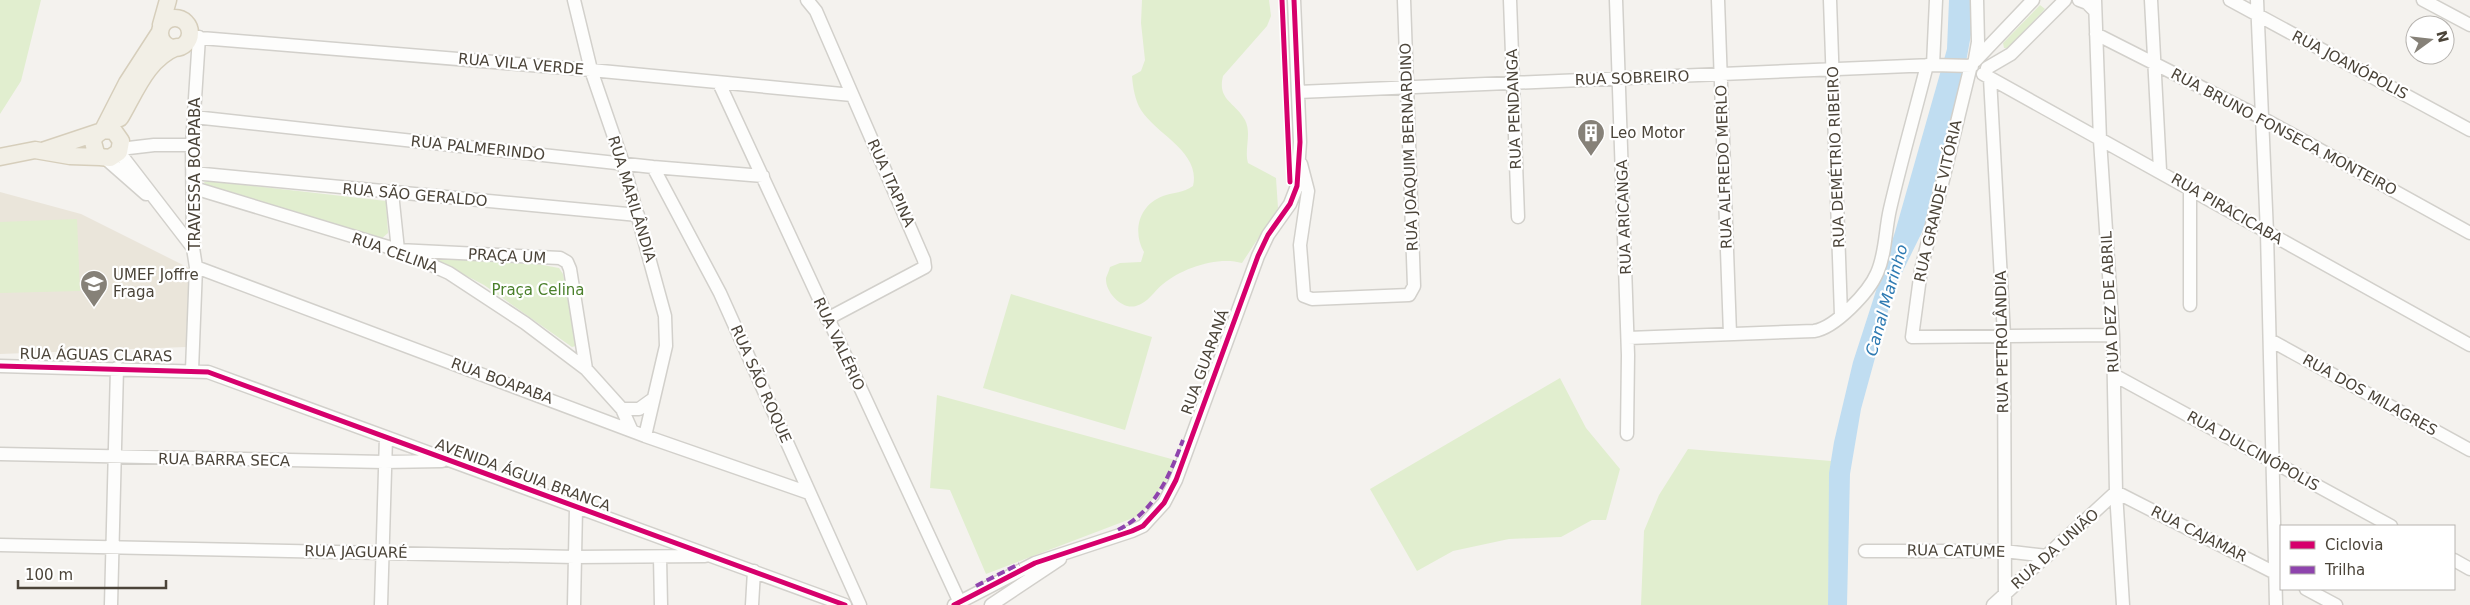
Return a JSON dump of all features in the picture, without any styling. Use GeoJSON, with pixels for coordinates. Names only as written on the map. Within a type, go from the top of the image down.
{"type":"FeatureCollection","features":[{"type":"Feature","properties":{"kind":"main road"},"geometry":{"type":"LineString","coordinates":[[168,0],[161,28],[165,44],[189,40]]}},
{"type":"Feature","properties":{"kind":"main road"},"geometry":{"type":"LineString","coordinates":[[177,0],[183,20],[190,30],[189,40]]}},
{"type":"Feature","properties":{"kind":"main road"},"geometry":{"type":"LineString","coordinates":[[112,145],[127,83],[161,28],[171,18],[183,20]]}},
{"type":"Feature","properties":{"kind":"main road"},"geometry":{"type":"LineString","coordinates":[[43,151],[70,156],[112,145],[152,63],[162,54],[189,40]]}},
{"type":"Feature","properties":{"kind":"main road"},"geometry":{"type":"LineString","coordinates":[[0,157],[27,151],[112,145]]}},
{"type":"Feature","properties":{"kind":"street","name":"RUA MARILÂNDIA"},"geometry":{"type":"LineString","coordinates":[[574,0],[592,70],[623,163],[665,316],[666,346],[645,436]]}},
{"type":"Feature","properties":{"kind":"street","name":"RUA ITAPINA"},"geometry":{"type":"LineString","coordinates":[[807,0],[816,11],[924,260],[925,267],[827,319]]}},
{"type":"Feature","properties":{"kind":"street","name":"RUA GUARANÁ"},"geometry":{"type":"LineString","coordinates":[[958,604],[1035,563],[1143,526],[1170,493],[1258,256],[1294,196],[1300,162],[1294,0]]}},
{"type":"Feature","properties":{"kind":"street","name":"RUA JOAQUIM BERNARDINO"},"geometry":{"type":"LineString","coordinates":[[1300,162],[1306,175],[1308,191],[1300,256],[1304,296],[1309,299],[1388,297],[1406,296],[1412,293],[1414,286],[1404,0]]}},
{"type":"Feature","properties":{"kind":"street","name":"RUA PENDANGA"},"geometry":{"type":"LineString","coordinates":[[1510,0],[1518,217]]}},
{"type":"Feature","properties":{"kind":"street","name":"RUA ARICANGA"},"geometry":{"type":"LineString","coordinates":[[1616,0],[1628,338],[1626,434]]}},
{"type":"Feature","properties":{"kind":"street","name":"RUA ALFREDO MERLO"},"geometry":{"type":"LineString","coordinates":[[1718,0],[1730,334]]}},
{"type":"Feature","properties":{"kind":"street","name":"RUA DEMÉTRIO RIBEIRO"},"geometry":{"type":"LineString","coordinates":[[1830,0],[1842,315]]}},
{"type":"Feature","properties":{"kind":"street"},"geometry":{"type":"LineString","coordinates":[[1628,338],[1819,330],[1828,326],[1842,315],[1869,288],[1880,266],[1889,213],[1933,65],[1936,0]]}},
{"type":"Feature","properties":{"kind":"street"},"geometry":{"type":"LineString","coordinates":[[1978,0],[1983,44]]}},
{"type":"Feature","properties":{"kind":"street"},"geometry":{"type":"LineString","coordinates":[[1971,64],[1983,44],[2033,0]]}},
{"type":"Feature","properties":{"kind":"street"},"geometry":{"type":"LineString","coordinates":[[1987,73],[2012,54],[2066,0]]}},
{"type":"Feature","properties":{"kind":"street"},"geometry":{"type":"LineString","coordinates":[[2079,0],[2095,5]]}},
{"type":"Feature","properties":{"kind":"street"},"geometry":{"type":"LineString","coordinates":[[2151,0],[2160,170]]}},
{"type":"Feature","properties":{"kind":"street","name":"RUA JOANÓPOLIS"},"geometry":{"type":"LineString","coordinates":[[2230,0],[2470,130]]}},
{"type":"Feature","properties":{"kind":"street"},"geometry":{"type":"LineString","coordinates":[[2257,0],[2264,119],[2272,462],[2278,574],[2276,605]]}},
{"type":"Feature","properties":{"kind":"street"},"geometry":{"type":"LineString","coordinates":[[2424,0],[2470,25]]}},
{"type":"Feature","properties":{"kind":"street","name":"RUA DEZ DE ABRIL"},"geometry":{"type":"LineString","coordinates":[[2095,5],[2100,140],[2113,335],[2116,492],[2123,605]]}},
{"type":"Feature","properties":{"kind":"street","name":"RUA BRUNO FONSECA MONTEIRO"},"geometry":{"type":"LineString","coordinates":[[2096,34],[2264,119],[2470,233]]}},
{"type":"Feature","properties":{"kind":"street","name":"RUA VILA VERDE"},"geometry":{"type":"LineString","coordinates":[[189,40],[592,70],[852,95]]}},
{"type":"Feature","properties":{"kind":"street","name":"TRAVESSA BOAPABA"},"geometry":{"type":"LineString","coordinates":[[189,40],[194,118],[192,145],[194,188],[193,248],[196,267],[192,370]]}},
{"type":"Feature","properties":{"kind":"street","name":"RUA PIRACICABA"},"geometry":{"type":"LineString","coordinates":[[1971,64],[1984,61],[1987,73],[2100,140],[2160,170],[2267,233],[2470,345]]}},
{"type":"Feature","properties":{"kind":"street","name":"RUA SOBREIRO"},"geometry":{"type":"LineString","coordinates":[[1298,92],[1971,64]]}},
{"type":"Feature","properties":{"kind":"street","name":"RUA GRANDE VITÓRIA"},"geometry":{"type":"LineString","coordinates":[[1971,64],[1921,270],[1912,337],[2004,335]]}},
{"type":"Feature","properties":{"kind":"street","name":"RUA PETROLÂNDIA"},"geometry":{"type":"LineString","coordinates":[[1987,73],[2004,335],[2004,600]]}},
{"type":"Feature","properties":{"kind":"street","name":"RUA VALÉRIO"},"geometry":{"type":"LineString","coordinates":[[719,82],[958,604]]}},
{"type":"Feature","properties":{"kind":"street","name":"RUA PALMERINDO"},"geometry":{"type":"LineString","coordinates":[[194,118],[653,167],[763,176]]}},
{"type":"Feature","properties":{"kind":"street"},"geometry":{"type":"LineString","coordinates":[[112,145],[192,145]]}},
{"type":"Feature","properties":{"kind":"street"},"geometry":{"type":"LineString","coordinates":[[112,145],[193,248]]}},
{"type":"Feature","properties":{"kind":"street"},"geometry":{"type":"LineString","coordinates":[[112,145],[161,207]]}},
{"type":"Feature","properties":{"kind":"street","name":"RUA SÃO ROQUE"},"geometry":{"type":"LineString","coordinates":[[653,167],[720,293],[808,493],[860,605]]}},
{"type":"Feature","properties":{"kind":"street","name":"RUA SÃO GERALDO"},"geometry":{"type":"LineString","coordinates":[[193,173],[638,216]]}},
{"type":"Feature","properties":{"kind":"street","name":"RUA CELINA"},"geometry":{"type":"LineString","coordinates":[[194,188],[398,250],[449,274],[525,323],[586,369],[622,409],[631,429]]}},
{"type":"Feature","properties":{"kind":"street"},"geometry":{"type":"LineString","coordinates":[[2190,188],[2190,305]]}},
{"type":"Feature","properties":{"kind":"street"},"geometry":{"type":"LineString","coordinates":[[392,193],[398,250]]}},
{"type":"Feature","properties":{"kind":"street","name":"PRAÇA UM"},"geometry":{"type":"LineString","coordinates":[[398,250],[560,258],[567,262],[570,269],[586,369]]}},
{"type":"Feature","properties":{"kind":"street","name":"RUA BOAPABA"},"geometry":{"type":"LineString","coordinates":[[196,267],[631,429],[645,436],[808,493]]}},
{"type":"Feature","properties":{"kind":"street"},"geometry":{"type":"LineString","coordinates":[[2004,335],[2113,335]]}},
{"type":"Feature","properties":{"kind":"street","name":"RUA DOS MILAGRES"},"geometry":{"type":"LineString","coordinates":[[2270,340],[2470,450]]}},
{"type":"Feature","properties":{"kind":"street","name":"RUA ÁGUAS CLARAS"},"geometry":{"type":"LineString","coordinates":[[0,366],[192,370]]}},
{"type":"Feature","properties":{"kind":"street"},"geometry":{"type":"LineString","coordinates":[[111,605],[118,368]]}},
{"type":"Feature","properties":{"kind":"street","name":"AVENIDA ÁGUIA BRANCA"},"geometry":{"type":"LineString","coordinates":[[192,370],[208,372],[576,508],[846,605]]}},
{"type":"Feature","properties":{"kind":"street","name":"RUA DULCINÓPOLIS"},"geometry":{"type":"LineString","coordinates":[[2114,375],[2389,525]]}},
{"type":"Feature","properties":{"kind":"street"},"geometry":{"type":"LineString","coordinates":[[622,409],[639,409],[653,399]]}},
{"type":"Feature","properties":{"kind":"street"},"geometry":{"type":"LineString","coordinates":[[381,605],[381,552],[386,437]]}},
{"type":"Feature","properties":{"kind":"street","name":"RUA BARRA SECA"},"geometry":{"type":"LineString","coordinates":[[0,454],[115,458],[384,462],[448,461]]}},
{"type":"Feature","properties":{"kind":"street","name":"RUA DA UNIÃO"},"geometry":{"type":"LineString","coordinates":[[1993,605],[2004,600],[2046,556],[2116,492]]}},
{"type":"Feature","properties":{"kind":"street","name":"RUA CAJAMAR"},"geometry":{"type":"LineString","coordinates":[[2116,492],[2278,574]]}},
{"type":"Feature","properties":{"kind":"street"},"geometry":{"type":"LineString","coordinates":[[574,605],[576,508]]}},
{"type":"Feature","properties":{"kind":"street","name":"RUA JAGUARÉ"},"geometry":{"type":"LineString","coordinates":[[0,545],[575,557],[712,556]]}},
{"type":"Feature","properties":{"kind":"street","name":"RUA GUARANÁ"},"geometry":{"type":"LineString","coordinates":[[991,605],[1058,560],[1088,545]]}},
{"type":"Feature","properties":{"kind":"street","name":"RUA CATUME"},"geometry":{"type":"LineString","coordinates":[[1865,551],[2004,551],[2046,556]]}},
{"type":"Feature","properties":{"kind":"street"},"geometry":{"type":"LineString","coordinates":[[660,557],[661,605]]}},
{"type":"Feature","properties":{"kind":"street"},"geometry":{"type":"LineString","coordinates":[[2455,561],[2470,569]]}},
{"type":"Feature","properties":{"kind":"street"},"geometry":{"type":"LineString","coordinates":[[752,605],[754,571]]}},
{"type":"Feature","properties":{"kind":"street"},"geometry":{"type":"LineString","coordinates":[[2308,590],[2336,605]]}},
{"type":"Feature","properties":{"kind":"shaded area","name":"UMEF Joffre Fraga"},"geometry":{"type":"Polygon","coordinates":[[[0,192],[81,214],[189,268],[186,347],[0,354],[0,192]]]}},
{"type":"Feature","properties":{"kind":"green space"},"geometry":{"type":"Polygon","coordinates":[[[0,0],[41,0],[21,81],[0,114],[0,0]]]}},
{"type":"Feature","properties":{"kind":"green space"},"geometry":{"type":"Polygon","coordinates":[[[1142,0],[1269,0],[1271,16],[1267,26],[1223,76],[1222,90],[1228,100],[1241,114],[1247,125],[1248,163],[1276,178],[1278,208],[1242,263],[1232,261],[1211,262],[1190,268],[1171,278],[1144,302],[1131,307],[1120,303],[1108,289],[1106,278],[1110,267],[1120,263],[1141,262],[1144,252],[1140,244],[1138,227],[1143,212],[1155,200],[1193,186],[1194,174],[1184,154],[1148,119],[1141,110],[1136,98],[1132,76],[1141,71],[1145,60],[1141,23],[1142,0]]]}},
{"type":"Feature","properties":{"kind":"green space"},"geometry":{"type":"Polygon","coordinates":[[[2040,5],[2045,9],[2008,48],[2004,48],[2003,43],[2040,5]]]}},
{"type":"Feature","properties":{"kind":"green space"},"geometry":{"type":"Polygon","coordinates":[[[211,181],[386,201],[388,233],[381,239],[208,189],[204,182],[211,181]]]}},
{"type":"Feature","properties":{"kind":"green space"},"geometry":{"type":"Polygon","coordinates":[[[77,219],[80,291],[0,293],[0,222],[77,219]]]}},
{"type":"Feature","properties":{"kind":"green space","name":"Praça Celina"},"geometry":{"type":"Polygon","coordinates":[[[436,257],[520,261],[559,268],[563,274],[576,346],[572,347],[484,285],[438,261],[436,257]]]}},
{"type":"Feature","properties":{"kind":"green space"},"geometry":{"type":"Polygon","coordinates":[[[1011,294],[1152,337],[1125,430],[983,388],[1011,294]]]}},
{"type":"Feature","properties":{"kind":"green space"},"geometry":{"type":"Polygon","coordinates":[[[1560,378],[1586,428],[1620,469],[1606,520],[1592,520],[1561,537],[1509,539],[1453,551],[1417,571],[1370,489],[1560,378]]]}},
{"type":"Feature","properties":{"kind":"green space"},"geometry":{"type":"Polygon","coordinates":[[[937,395],[1175,460],[1172,473],[1141,515],[986,574],[950,490],[930,488],[937,395]]]}},
{"type":"Feature","properties":{"kind":"green space"},"geometry":{"type":"Polygon","coordinates":[[[1688,449],[1831,461],[1828,605],[1641,605],[1644,531],[1659,495],[1688,449]]]}},
{"type":"Feature","properties":{"kind":"water","name":"Canal Marinho"},"geometry":{"type":"Polygon","coordinates":[[[1949,0],[1971,0],[1972,29],[1963,79],[1927,222],[1894,289],[1861,409],[1850,474],[1847,605],[1828,605],[1829,473],[1834,442],[1853,362],[1895,232],[1947,49],[1949,0]]]}},
{"type":"Feature","properties":{"kind":"marked path"},"geometry":{"type":"LineString","coordinates":[[1118,530],[1142,513],[1159,492],[1183,440]]}},
{"type":"Feature","properties":{"kind":"marked path"},"geometry":{"type":"LineString","coordinates":[[976,586],[1019,564]]}},
{"type":"Feature","properties":{"kind":"cycle path"},"geometry":{"type":"LineString","coordinates":[[1282,0],[1290,182]]}},
{"type":"Feature","properties":{"kind":"cycle path"},"geometry":{"type":"LineString","coordinates":[[954,605],[1035,563],[1143,526],[1164,503],[1176,480],[1258,256],[1268,235],[1290,204],[1297,186],[1300,142],[1294,0]]}},
{"type":"Feature","properties":{"kind":"cycle path"},"geometry":{"type":"LineString","coordinates":[[0,366],[208,372],[845,605]]}},
{"type":"Feature","properties":{"kind":"place","name":"Leo Motor"},"geometry":{"type":"Point","coordinates":[1591,157]}},
{"type":"Feature","properties":{"kind":"place","name":"UMEF Joffre Fraga"},"geometry":{"type":"Point","coordinates":[94,308]}}]}
